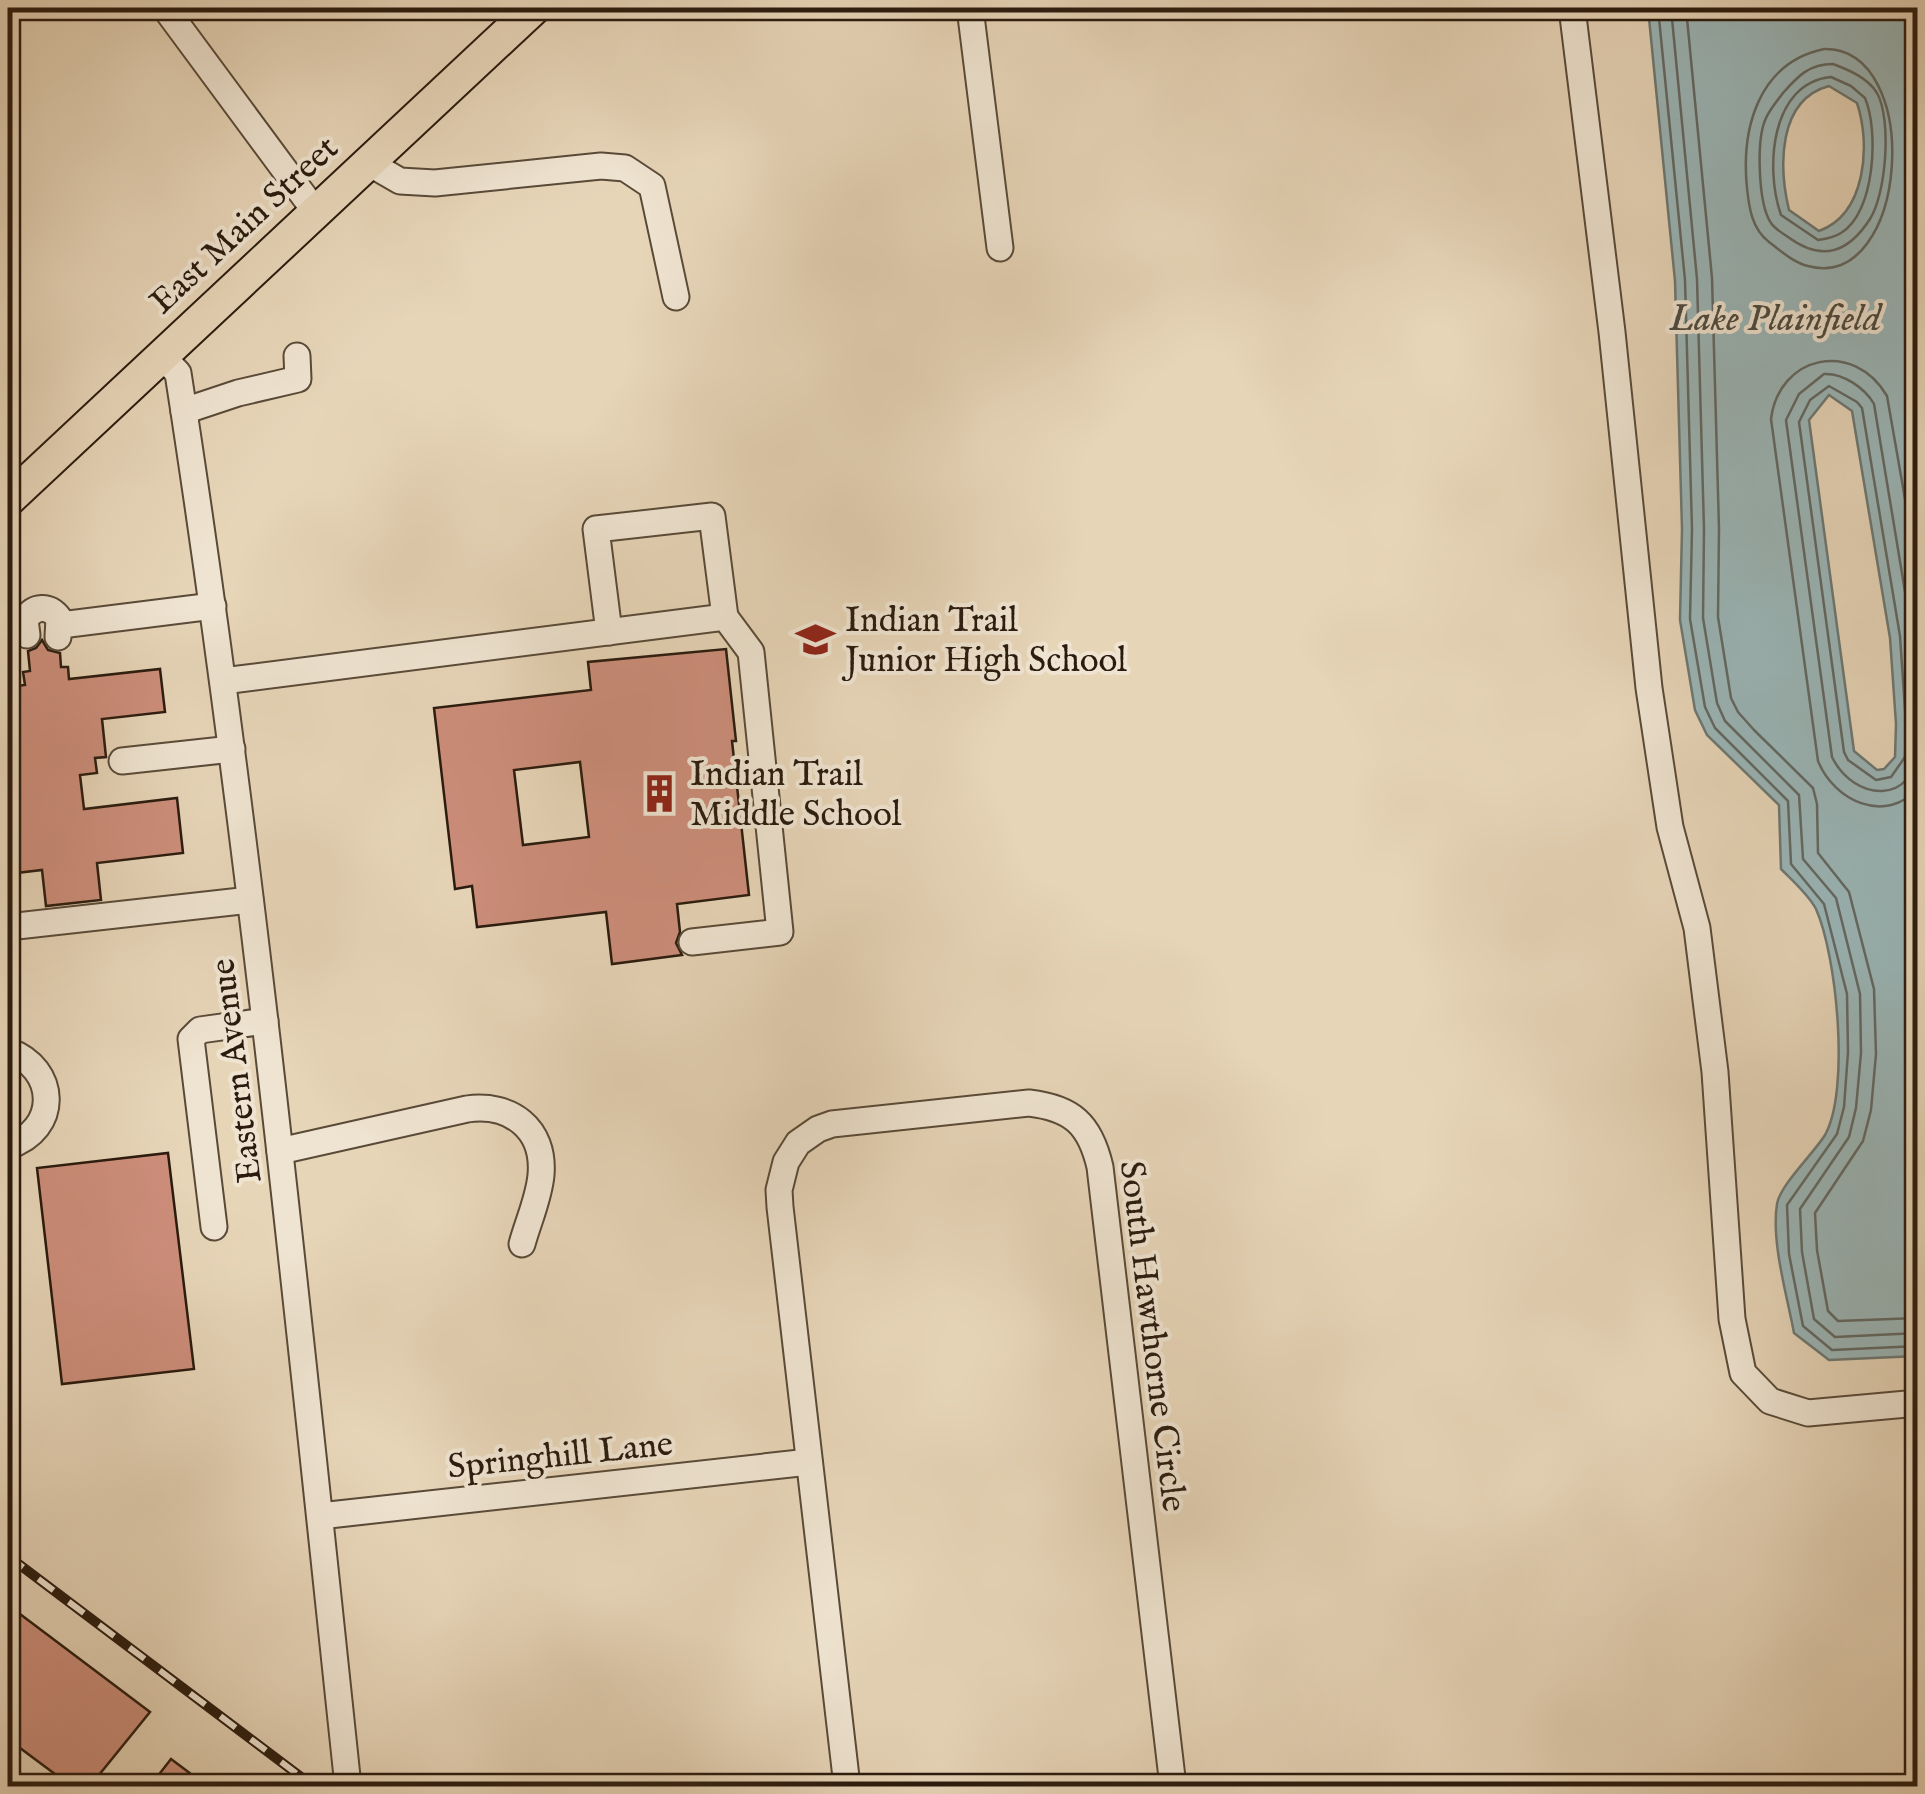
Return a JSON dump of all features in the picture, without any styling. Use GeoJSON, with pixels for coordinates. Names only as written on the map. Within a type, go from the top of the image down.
{"type":"FeatureCollection","features":[{"type":"Feature","properties":{"kind":"main road","name":"East Main Street"},"geometry":{"type":"LineString","coordinates":[[8,500],[534,8]]}},
{"type":"Feature","properties":{"kind":"street"},"geometry":{"type":"LineString","coordinates":[[165,8],[315,211]]}},
{"type":"Feature","properties":{"kind":"street"},"geometry":{"type":"LineString","coordinates":[[970,8],[1000,248]]}},
{"type":"Feature","properties":{"kind":"street"},"geometry":{"type":"LineString","coordinates":[[1572,8],[1612,332],[1649,688],[1670,826],[1698,928],[1716,1072],[1732,1319],[1743,1373],[1770,1401],[1808,1414],[1918,1404]]}},
{"type":"Feature","properties":{"kind":"street"},"geometry":{"type":"LineString","coordinates":[[368,162],[400,181],[435,184],[602,166],[625,168],[652,186],[676,298]]}},
{"type":"Feature","properties":{"kind":"street","name":"Eastern Avenue"},"geometry":{"type":"LineString","coordinates":[[162,356],[178,373],[224,681],[280,1151],[348,1786]]}},
{"type":"Feature","properties":{"kind":"street"},"geometry":{"type":"LineString","coordinates":[[184,410],[298,379],[296,356]]}},
{"type":"Feature","properties":{"kind":"street"},"geometry":{"type":"LineString","coordinates":[[608,632],[596,529],[712,516],[724,618],[751,652],[780,932],[692,942]]}},
{"type":"Feature","properties":{"kind":"street"},"geometry":{"type":"LineString","coordinates":[[27,636],[25,620],[34,610],[48,608],[55,612],[60,631],[213,606]]}},
{"type":"Feature","properties":{"kind":"street"},"geometry":{"type":"LineString","coordinates":[[224,681],[724,618]]}},
{"type":"Feature","properties":{"kind":"street"},"geometry":{"type":"LineString","coordinates":[[122,761],[232,749]]}},
{"type":"Feature","properties":{"kind":"street"},"geometry":{"type":"LineString","coordinates":[[8,928],[250,900]]}},
{"type":"Feature","properties":{"kind":"street"},"geometry":{"type":"LineString","coordinates":[[214,1227],[191,1039],[200,1030],[265,1021]]}},
{"type":"Feature","properties":{"kind":"street"},"geometry":{"type":"LineString","coordinates":[[8,1051],[20,1055],[38,1072],[46,1096],[41,1121],[34,1131],[8,1146]]}},
{"type":"Feature","properties":{"kind":"street","name":"South Hawthorne Circle"},"geometry":{"type":"LineString","coordinates":[[847,1786],[778,1190],[780,1176],[798,1143],[818,1129],[857,1121],[1029,1103],[1067,1112],[1092,1138],[1100,1167],[1173,1786]]}},
{"type":"Feature","properties":{"kind":"street"},"geometry":{"type":"LineString","coordinates":[[280,1151],[467,1109],[486,1106],[502,1110],[518,1117],[529,1128],[538,1147],[541,1175],[522,1244]]}},
{"type":"Feature","properties":{"kind":"street","name":"Springhill Lane"},"geometry":{"type":"LineString","coordinates":[[320,1516],[808,1462]]}},
{"type":"Feature","properties":{"kind":"water","name":"Lake Plainfield"},"geometry":{"type":"Polygon","coordinates":[[[1648,8],[1917,8],[1917,1356],[1829,1360],[1794,1333],[1778,1251],[1777,1204],[1784,1188],[1825,1135],[1833,1115],[1839,1057],[1835,990],[1816,909],[1781,869],[1779,805],[1707,735],[1695,710],[1680,620],[1682,529],[1675,281],[1648,8]],[[1829,86],[1799,105],[1791,120],[1784,156],[1789,210],[1819,231],[1847,210],[1864,157],[1857,103],[1829,86]],[[1829,395],[1809,420],[1854,751],[1877,770],[1884,769],[1895,757],[1890,638],[1852,411],[1829,395]]]}},
{"type":"Feature","properties":{"kind":"building"},"geometry":{"type":"Polygon","coordinates":[[[42,640],[48,650],[60,653],[61,667],[68,667],[69,679],[160,669],[165,712],[102,719],[106,757],[95,758],[97,773],[80,775],[84,809],[177,798],[183,853],[97,863],[101,900],[46,906],[42,870],[8,874],[8,687],[25,685],[23,672],[30,671],[28,651],[42,640]]]}},
{"type":"Feature","properties":{"kind":"building","name":"Indian Trail Middle School"},"geometry":{"type":"Polygon","coordinates":[[[726,649],[749,895],[677,904],[680,932],[676,943],[682,955],[612,964],[606,912],[477,927],[472,886],[455,889],[434,708],[591,690],[588,662],[726,649]],[[580,762],[514,770],[523,845],[589,837],[580,762]]]}},
{"type":"Feature","properties":{"kind":"building"},"geometry":{"type":"Polygon","coordinates":[[[168,1153],[194,1369],[62,1384],[37,1168],[168,1153]]]}},
{"type":"Feature","properties":{"kind":"building"},"geometry":{"type":"Polygon","coordinates":[[[8,1605],[150,1712],[90,1786],[71,1786],[8,1739],[8,1605]]]}},
{"type":"Feature","properties":{"kind":"building"},"geometry":{"type":"Polygon","coordinates":[[[171,1759],[207,1786],[150,1786],[171,1759]]]}},
{"type":"Feature","properties":{"kind":"railway"},"geometry":{"type":"LineString","coordinates":[[8,1556],[313,1786]]}},
{"type":"Feature","properties":{"kind":"place","name":"Indian Trail Junior High School"},"geometry":{"type":"Point","coordinates":[815,639]}},
{"type":"Feature","properties":{"kind":"place","name":"Indian Trail Middle School"},"geometry":{"type":"Point","coordinates":[660,793]}}]}
